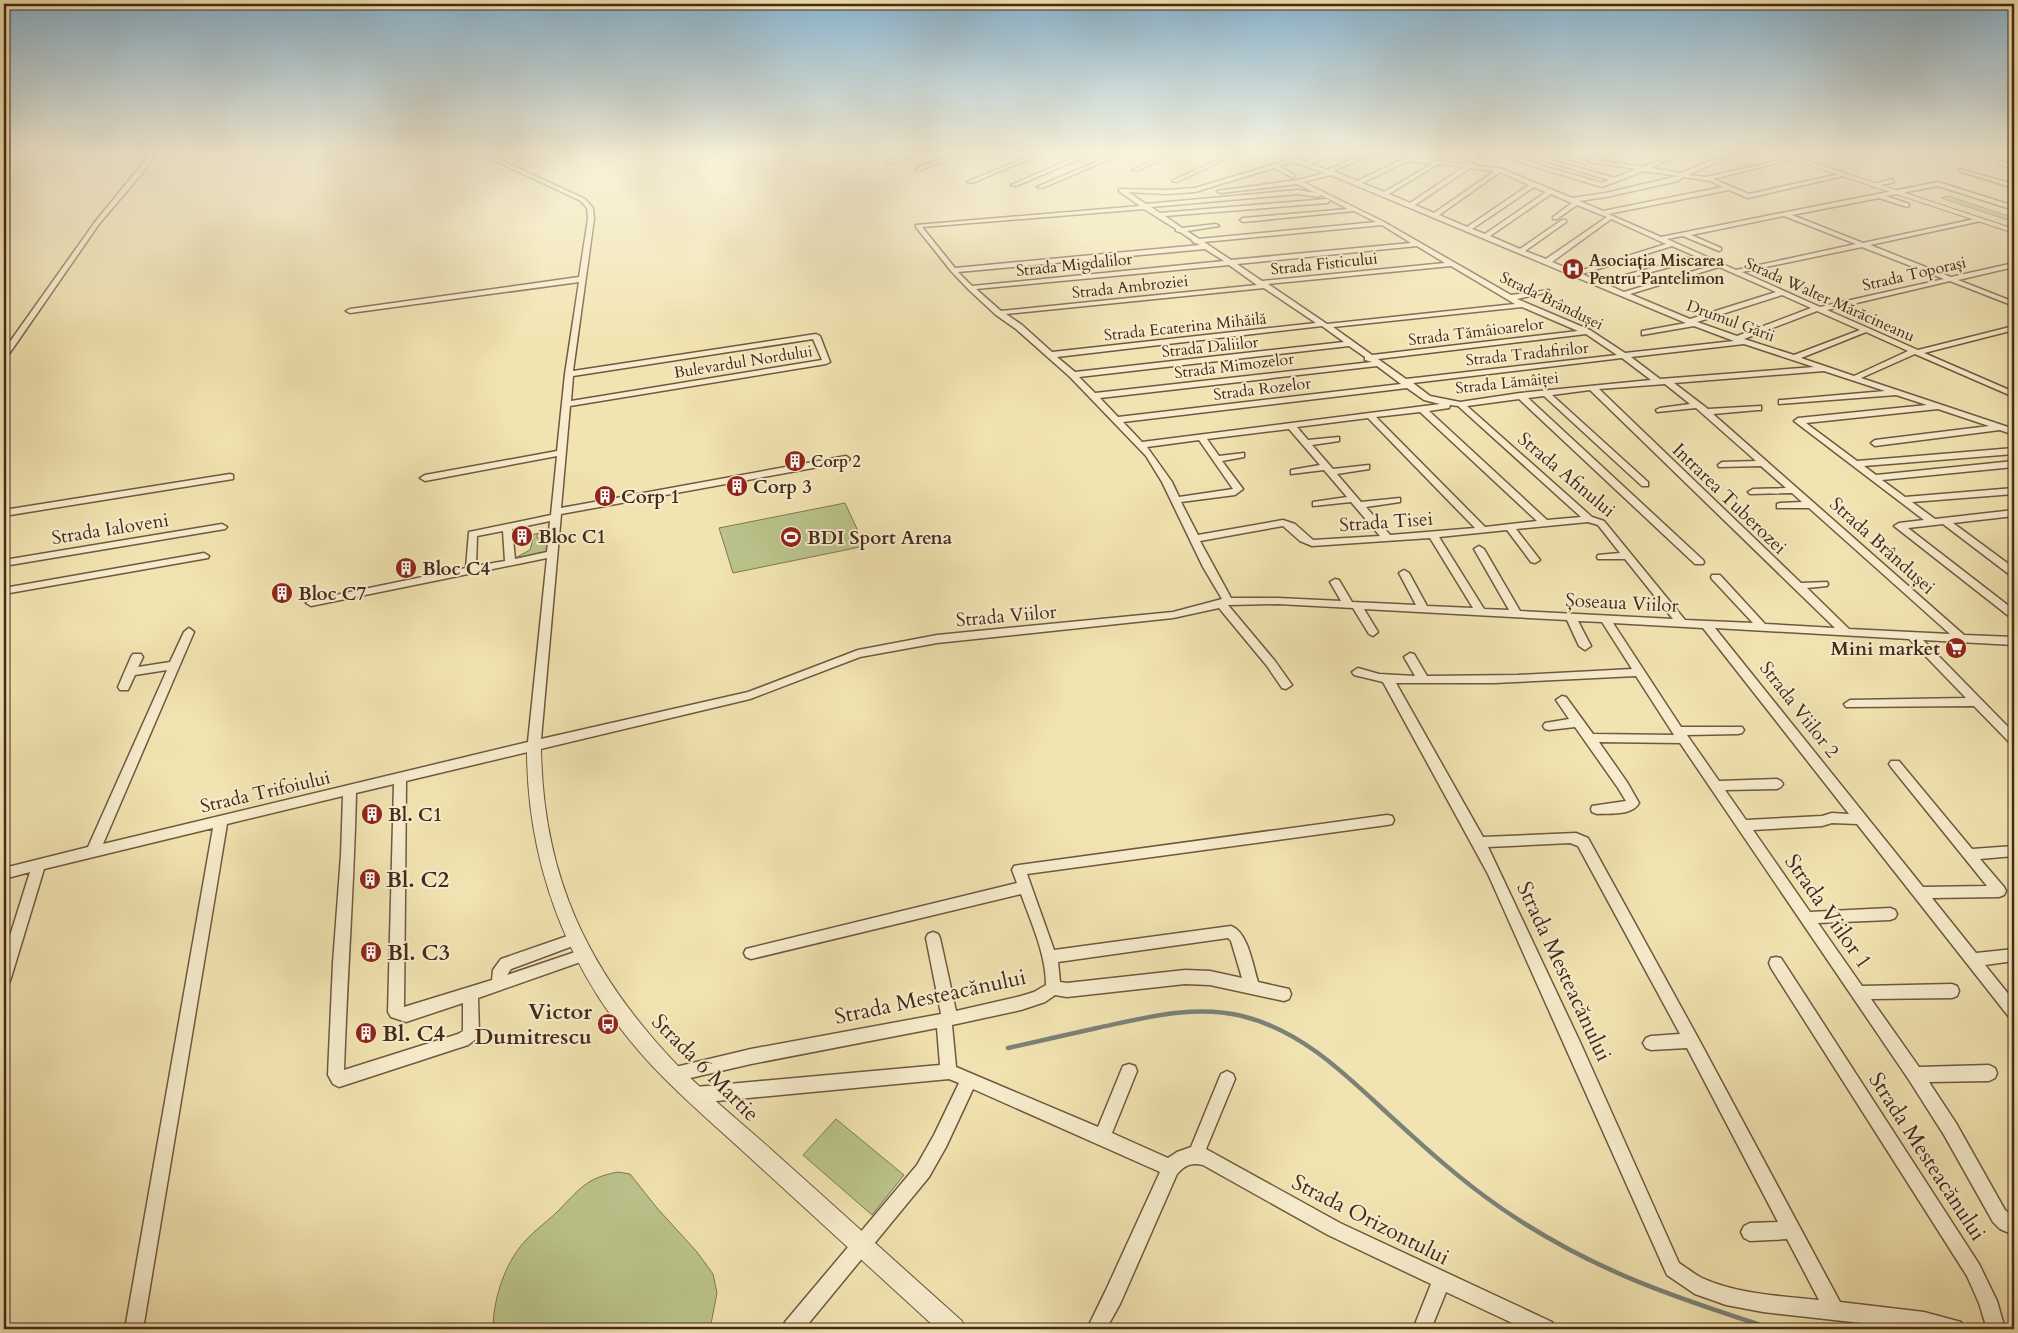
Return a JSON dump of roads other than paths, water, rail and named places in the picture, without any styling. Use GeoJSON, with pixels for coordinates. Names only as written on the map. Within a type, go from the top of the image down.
{"type":"FeatureCollection","features":[{"type":"Feature","properties":{"kind":"street"},"geometry":{"type":"LineString","coordinates":[[4,355],[103,215]]}},
{"type":"Feature","properties":{"kind":"street"},"geometry":{"type":"LineString","coordinates":[[534,745],[569,374],[590,215]]}},
{"type":"Feature","properties":{"kind":"street"},"geometry":{"type":"LineString","coordinates":[[1040,215],[918,226],[970,288],[1073,376],[1117,420],[1157,466],[1236,624],[1269,661],[1286,685]]}},
{"type":"Feature","properties":{"kind":"street","name":"Strada Lămâiței"},"geometry":{"type":"LineString","coordinates":[[1157,215],[1324,325],[1427,398],[1441,402],[1460,404],[1592,387],[1826,369]]}},
{"type":"Feature","properties":{"kind":"street"},"geometry":{"type":"LineString","coordinates":[[1243,220],[1296,215]]}},
{"type":"Feature","properties":{"kind":"street","name":"Strada Brândușei"},"geometry":{"type":"LineString","coordinates":[[1365,215],[1382,223],[1522,305],[1587,332],[1698,405],[1962,638]]}},
{"type":"Feature","properties":{"kind":"street","name":"Drumul Gării"},"geometry":{"type":"LineString","coordinates":[[1435,215],[1692,323],[2014,432]]}},
{"type":"Feature","properties":{"kind":"street"},"geometry":{"type":"LineString","coordinates":[[1468,229],[1488,215]]}},
{"type":"Feature","properties":{"kind":"street"},"geometry":{"type":"LineString","coordinates":[[1486,236],[1516,215]]}},
{"type":"Feature","properties":{"kind":"street"},"geometry":{"type":"LineString","coordinates":[[1555,218],[1558,215]]}},
{"type":"Feature","properties":{"kind":"street","name":"Strada Walter Mărăcineanu"},"geometry":{"type":"LineString","coordinates":[[1607,215],[2014,395]]}},
{"type":"Feature","properties":{"kind":"street"},"geometry":{"type":"LineString","coordinates":[[1660,238],[1778,215]]}},
{"type":"Feature","properties":{"kind":"street"},"geometry":{"type":"LineString","coordinates":[[1787,215],[2014,304]]}},
{"type":"Feature","properties":{"kind":"street"},"geometry":{"type":"LineString","coordinates":[[1965,215],[2014,232]]}},
{"type":"Feature","properties":{"kind":"street"},"geometry":{"type":"LineString","coordinates":[[1547,262],[1611,217]]}},
{"type":"Feature","properties":{"kind":"street"},"geometry":{"type":"LineString","coordinates":[[1735,272],[1979,220]]}},
{"type":"Feature","properties":{"kind":"street"},"geometry":{"type":"LineString","coordinates":[[1521,250],[1564,221]]}},
{"type":"Feature","properties":{"kind":"street"},"geometry":{"type":"LineString","coordinates":[[1195,241],[1382,223]]}},
{"type":"Feature","properties":{"kind":"street"},"geometry":{"type":"LineString","coordinates":[[1178,230],[1216,226]]}},
{"type":"Feature","properties":{"kind":"street"},"geometry":{"type":"LineString","coordinates":[[1350,226],[1359,232]]}},
{"type":"Feature","properties":{"kind":"street"},"geometry":{"type":"LineString","coordinates":[[1684,234],[1719,249]]}},
{"type":"Feature","properties":{"kind":"street"},"geometry":{"type":"LineString","coordinates":[[1377,241],[1385,248]]}},
{"type":"Feature","properties":{"kind":"street"},"geometry":{"type":"LineString","coordinates":[[1353,243],[1361,250]]}},
{"type":"Feature","properties":{"kind":"street","name":"Strada Migdalilor"},"geometry":{"type":"LineString","coordinates":[[970,288],[1418,244]]}},
{"type":"Feature","properties":{"kind":"street"},"geometry":{"type":"LineString","coordinates":[[1575,274],[1672,244]]}},
{"type":"Feature","properties":{"kind":"street"},"geometry":{"type":"LineString","coordinates":[[1134,246],[1139,252]]}},
{"type":"Feature","properties":{"kind":"street"},"geometry":{"type":"LineString","coordinates":[[953,270],[968,265],[1002,262],[1039,262],[1204,246]]}},
{"type":"Feature","properties":{"kind":"street"},"geometry":{"type":"LineString","coordinates":[[1318,247],[1326,253]]}},
{"type":"Feature","properties":{"kind":"street"},"geometry":{"type":"LineString","coordinates":[[1101,249],[1106,256]]}},
{"type":"Feature","properties":{"kind":"street"},"geometry":{"type":"LineString","coordinates":[[1294,249],[1302,256]]}},
{"type":"Feature","properties":{"kind":"street"},"geometry":{"type":"LineString","coordinates":[[1068,252],[1073,259]]}},
{"type":"Feature","properties":{"kind":"street"},"geometry":{"type":"LineString","coordinates":[[1034,256],[1039,262]]}},
{"type":"Feature","properties":{"kind":"street"},"geometry":{"type":"LineString","coordinates":[[1600,284],[1700,256]]}},
{"type":"Feature","properties":{"kind":"street","name":"Strada Fisticului"},"geometry":{"type":"LineString","coordinates":[[1262,285],[1450,264]]}},
{"type":"Feature","properties":{"kind":"street","name":"Strada Toporași"},"geometry":{"type":"LineString","coordinates":[[1739,340],[1818,309],[2014,265]]}},
{"type":"Feature","properties":{"kind":"street"},"geometry":{"type":"LineString","coordinates":[[1623,294],[1720,266]]}},
{"type":"Feature","properties":{"kind":"street"},"geometry":{"type":"LineString","coordinates":[[350,311],[583,279]]}},
{"type":"Feature","properties":{"kind":"street","name":"Strada Ambroziei"},"geometry":{"type":"LineString","coordinates":[[999,313],[1262,285]]}},
{"type":"Feature","properties":{"kind":"street"},"geometry":{"type":"LineString","coordinates":[[1509,298],[1546,291]]}},
{"type":"Feature","properties":{"kind":"street"},"geometry":{"type":"LineString","coordinates":[[1645,332],[1692,323],[1781,292]]}},
{"type":"Feature","properties":{"kind":"street"},"geometry":{"type":"LineString","coordinates":[[1482,299],[1494,308]]}},
{"type":"Feature","properties":{"kind":"street"},"geometry":{"type":"LineString","coordinates":[[1453,303],[1480,320]]}},
{"type":"Feature","properties":{"kind":"street","name":"Strada Ecaterina Mihăilă"},"geometry":{"type":"LineString","coordinates":[[1050,355],[1522,305]]}},
{"type":"Feature","properties":{"kind":"street"},"geometry":{"type":"LineString","coordinates":[[1424,306],[1451,323]]}},
{"type":"Feature","properties":{"kind":"street"},"geometry":{"type":"LineString","coordinates":[[1394,310],[1421,326]]}},
{"type":"Feature","properties":{"kind":"street"},"geometry":{"type":"LineString","coordinates":[[1364,313],[1390,330]]}},
{"type":"Feature","properties":{"kind":"street"},"geometry":{"type":"LineString","coordinates":[[1334,317],[1357,332]]}},
{"type":"Feature","properties":{"kind":"street"},"geometry":{"type":"LineString","coordinates":[[1855,378],[1916,352],[2014,328]]}},
{"type":"Feature","properties":{"kind":"street"},"geometry":{"type":"LineString","coordinates":[[1794,358],[1866,330]]}},
{"type":"Feature","properties":{"kind":"street","name":"Strada Tămâioarelor"},"geometry":{"type":"LineString","coordinates":[[1368,358],[1587,332]]}},
{"type":"Feature","properties":{"kind":"street","name":"Bulevardul Nordului"},"geometry":{"type":"LineString","coordinates":[[566,404],[826,362],[816,336],[569,374]]}},
{"type":"Feature","properties":{"kind":"street","name":"Strada Tradafirilor"},"geometry":{"type":"LineString","coordinates":[[1407,384],[1739,340]]}},
{"type":"Feature","properties":{"kind":"street","name":"Strada Daliilor"},"geometry":{"type":"LineString","coordinates":[[1073,376],[1350,344]]}},
{"type":"Feature","properties":{"kind":"street","name":"Strada Mimozelor"},"geometry":{"type":"LineString","coordinates":[[1094,396],[1377,364]]}},
{"type":"Feature","properties":{"kind":"street","name":"Strada Rozelor"},"geometry":{"type":"LineString","coordinates":[[1117,420],[1407,384]]}},
{"type":"Feature","properties":{"kind":"street","name":"Intrarea Tuberozei"},"geometry":{"type":"LineString","coordinates":[[1592,387],[1846,632]]}},
{"type":"Feature","properties":{"kind":"street"},"geometry":{"type":"LineString","coordinates":[[1546,393],[1645,484]]}},
{"type":"Feature","properties":{"kind":"street"},"geometry":{"type":"LineString","coordinates":[[1782,402],[1899,393]]}},
{"type":"Feature","properties":{"kind":"street"},"geometry":{"type":"LineString","coordinates":[[1520,396],[1699,562]]}},
{"type":"Feature","properties":{"kind":"street"},"geometry":{"type":"LineString","coordinates":[[1427,398],[1422,404],[1423,410],[1544,524]]}},
{"type":"Feature","properties":{"kind":"street"},"geometry":{"type":"LineString","coordinates":[[1140,445],[1460,404]]}},
{"type":"Feature","properties":{"kind":"street","name":"Strada Afinului"},"geometry":{"type":"LineString","coordinates":[[1460,404],[1589,519],[1601,523],[1682,623]]}},
{"type":"Feature","properties":{"kind":"street"},"geometry":{"type":"LineString","coordinates":[[1660,410],[1698,405]]}},
{"type":"Feature","properties":{"kind":"street"},"geometry":{"type":"LineString","coordinates":[[1934,522],[1798,421],[1940,406]]}},
{"type":"Feature","properties":{"kind":"street"},"geometry":{"type":"LineString","coordinates":[[1706,412],[1758,408]]}},
{"type":"Feature","properties":{"kind":"street"},"geometry":{"type":"LineString","coordinates":[[1370,416],[1484,531]]}},
{"type":"Feature","properties":{"kind":"street"},"geometry":{"type":"LineString","coordinates":[[1291,426],[1387,538]]}},
{"type":"Feature","properties":{"kind":"street"},"geometry":{"type":"LineString","coordinates":[[1875,443],[2002,428]]}},
{"type":"Feature","properties":{"kind":"street"},"geometry":{"type":"LineString","coordinates":[[1175,500],[1237,491],[1238,487],[1201,437]]}},
{"type":"Feature","properties":{"kind":"street"},"geometry":{"type":"LineString","coordinates":[[1306,443],[1336,439]]}},
{"type":"Feature","properties":{"kind":"street"},"geometry":{"type":"LineString","coordinates":[[1857,464],[2014,451]]}},
{"type":"Feature","properties":{"kind":"street"},"geometry":{"type":"LineString","coordinates":[[425,478],[561,453]]}},
{"type":"Feature","properties":{"kind":"street"},"geometry":{"type":"LineString","coordinates":[[1217,459],[1241,455]]}},
{"type":"Feature","properties":{"kind":"street"},"geometry":{"type":"LineString","coordinates":[[471,569],[472,534],[557,515],[846,459]]}},
{"type":"Feature","properties":{"kind":"street"},"geometry":{"type":"LineString","coordinates":[[1722,464],[1764,462]]}},
{"type":"Feature","properties":{"kind":"street"},"geometry":{"type":"LineString","coordinates":[[1875,478],[2014,464]]}},
{"type":"Feature","properties":{"kind":"street"},"geometry":{"type":"LineString","coordinates":[[1294,472],[1366,467]]}},
{"type":"Feature","properties":{"kind":"street"},"geometry":{"type":"LineString","coordinates":[[4,513],[230,477]]}},
{"type":"Feature","properties":{"kind":"street"},"geometry":{"type":"LineString","coordinates":[[1753,492],[1795,490]]}},
{"type":"Feature","properties":{"kind":"street"},"geometry":{"type":"LineString","coordinates":[[1905,500],[2014,491]]}},
{"type":"Feature","properties":{"kind":"street"},"geometry":{"type":"LineString","coordinates":[[1316,504],[1397,500]]}},
{"type":"Feature","properties":{"kind":"street"},"geometry":{"type":"LineString","coordinates":[[1780,506],[1812,505]]}},
{"type":"Feature","properties":{"kind":"street"},"geometry":{"type":"LineString","coordinates":[[2014,513],[1899,526],[2014,615]]}},
{"type":"Feature","properties":{"kind":"street","name":"Strada Tisei"},"geometry":{"type":"LineString","coordinates":[[1194,539],[1283,523],[1292,526],[1304,540],[1312,543],[1484,531],[1589,519]]}},
{"type":"Feature","properties":{"kind":"street"},"geometry":{"type":"LineString","coordinates":[[1945,521],[2014,573]]}},
{"type":"Feature","properties":{"kind":"street"},"geometry":{"type":"LineString","coordinates":[[507,526],[510,559],[527,549]]}},
{"type":"Feature","properties":{"kind":"street","name":"Strada Ialoveni"},"geometry":{"type":"LineString","coordinates":[[4,563],[222,527]]}},
{"type":"Feature","properties":{"kind":"street"},"geometry":{"type":"LineString","coordinates":[[1510,528],[1535,560]]}},
{"type":"Feature","properties":{"kind":"street"},"geometry":{"type":"LineString","coordinates":[[1433,535],[1481,612]]}},
{"type":"Feature","properties":{"kind":"street"},"geometry":{"type":"LineString","coordinates":[[1479,549],[1517,614]]}},
{"type":"Feature","properties":{"kind":"street"},"geometry":{"type":"LineString","coordinates":[[311,603],[552,554]]}},
{"type":"Feature","properties":{"kind":"street"},"geometry":{"type":"LineString","coordinates":[[4,591],[204,556]]}},
{"type":"Feature","properties":{"kind":"street"},"geometry":{"type":"LineString","coordinates":[[1602,557],[1628,556]]}},
{"type":"Feature","properties":{"kind":"street"},"geometry":{"type":"LineString","coordinates":[[1404,573],[1423,609]]}},
{"type":"Feature","properties":{"kind":"street"},"geometry":{"type":"LineString","coordinates":[[1716,577],[1762,628]]}},
{"type":"Feature","properties":{"kind":"street"},"geometry":{"type":"LineString","coordinates":[[1335,582],[1373,632]]}},
{"type":"Feature","properties":{"kind":"street"},"geometry":{"type":"LineString","coordinates":[[1798,586],[1822,584]]}},
{"type":"Feature","properties":{"kind":"street","name":"Șoseaua Viilor"},"geometry":{"type":"LineString","coordinates":[[1225,602],[1353,605],[2014,641]]}},
{"type":"Feature","properties":{"kind":"street","name":"Strada Viilor"},"geometry":{"type":"LineString","coordinates":[[534,745],[750,694],[791,681],[858,654],[937,639],[1141,619],[1190,612],[1225,602]]}},
{"type":"Feature","properties":{"kind":"street"},"geometry":{"type":"LineString","coordinates":[[1570,617],[1585,646]]}},
{"type":"Feature","properties":{"kind":"street","name":"Strada Viilor 1"},"geometry":{"type":"LineString","coordinates":[[1604,619],[1681,735],[1915,1075],[1950,1129],[1999,1216],[2006,1223],[2014,1226]]}},
{"type":"Feature","properties":{"kind":"street","name":"Strada Viilor 2"},"geometry":{"type":"LineString","coordinates":[[1707,624],[2014,1012]]}},
{"type":"Feature","properties":{"kind":"street"},"geometry":{"type":"LineString","coordinates":[[93,851],[189,632]]}},
{"type":"Feature","properties":{"kind":"street"},"geometry":{"type":"LineString","coordinates":[[1913,636],[2014,740]]}},
{"type":"Feature","properties":{"kind":"street"},"geometry":{"type":"LineString","coordinates":[[124,687],[137,657]]}},
{"type":"Feature","properties":{"kind":"street"},"geometry":{"type":"LineString","coordinates":[[1410,657],[1423,680]]}},
{"type":"Feature","properties":{"kind":"street"},"geometry":{"type":"LineString","coordinates":[[131,672],[174,665]]}},
{"type":"Feature","properties":{"kind":"street"},"geometry":{"type":"LineString","coordinates":[[1358,672],[1387,678],[1493,680],[1639,672]]}},
{"type":"Feature","properties":{"kind":"street","name":"Strada Mesteacănului"},"geometry":{"type":"LineString","coordinates":[[1387,678],[1479,842],[1570,1038],[1672,1269],[1680,1277],[1691,1283],[1734,1297],[1778,1304],[1912,1318],[1954,1329]]}},
{"type":"Feature","properties":{"kind":"street"},"geometry":{"type":"LineString","coordinates":[[1562,700],[1623,785],[1633,804],[1628,807],[1598,809]]}},
{"type":"Feature","properties":{"kind":"street"},"geometry":{"type":"LineString","coordinates":[[1850,704],[1976,702]]}},
{"type":"Feature","properties":{"kind":"street"},"geometry":{"type":"LineString","coordinates":[[1549,726],[1577,722]]}},
{"type":"Feature","properties":{"kind":"street"},"geometry":{"type":"LineString","coordinates":[[1588,738],[1681,735],[1738,730]]}},
{"type":"Feature","properties":{"kind":"street","name":"Strada Trifoiului"},"geometry":{"type":"LineString","coordinates":[[4,873],[534,745]]}},
{"type":"Feature","properties":{"kind":"street","name":"Strada 6 Martie"},"geometry":{"type":"LineString","coordinates":[[534,745],[536,804],[553,884],[580,947],[608,996],[638,1035],[673,1074],[954,1329]]}},
{"type":"Feature","properties":{"kind":"street"},"geometry":{"type":"LineString","coordinates":[[1895,764],[1999,891],[1919,893]]}},
{"type":"Feature","properties":{"kind":"street"},"geometry":{"type":"LineString","coordinates":[[400,778],[396,1012],[406,1015],[499,984],[580,947]]}},
{"type":"Feature","properties":{"kind":"street"},"geometry":{"type":"LineString","coordinates":[[1716,786],[1777,784]]}},
{"type":"Feature","properties":{"kind":"street"},"geometry":{"type":"LineString","coordinates":[[350,790],[348,854],[340,963],[337,1078],[343,1079],[468,1037],[472,1029],[470,994]]}},
{"type":"Feature","properties":{"kind":"street"},"geometry":{"type":"LineString","coordinates":[[1743,825],[1822,821],[1832,818],[1861,819]]}},
{"type":"Feature","properties":{"kind":"street"},"geometry":{"type":"LineString","coordinates":[[1053,988],[1053,974],[1049,957],[1020,870],[1386,820]]}},
{"type":"Feature","properties":{"kind":"street"},"geometry":{"type":"LineString","coordinates":[[134,1329],[221,821]]}},
{"type":"Feature","properties":{"kind":"street"},"geometry":{"type":"LineString","coordinates":[[1479,842],[1570,838],[1581,840],[1692,1041],[1834,1310]]}},
{"type":"Feature","properties":{"kind":"street"},"geometry":{"type":"LineString","coordinates":[[1970,854],[2014,851]]}},
{"type":"Feature","properties":{"kind":"street"},"geometry":{"type":"LineString","coordinates":[[4,978],[39,864]]}},
{"type":"Feature","properties":{"kind":"street"},"geometry":{"type":"LineString","coordinates":[[751,953],[1025,887]]}},
{"type":"Feature","properties":{"kind":"street"},"geometry":{"type":"LineString","coordinates":[[1806,918],[1890,914]]}},
{"type":"Feature","properties":{"kind":"street"},"geometry":{"type":"LineString","coordinates":[[1049,957],[1231,932],[1237,938],[1252,986]]}},
{"type":"Feature","properties":{"kind":"street"},"geometry":{"type":"LineString","coordinates":[[933,938],[947,1020],[949,1072]]}},
{"type":"Feature","properties":{"kind":"street"},"geometry":{"type":"LineString","coordinates":[[1973,960],[2014,956]]}},
{"type":"Feature","properties":{"kind":"street","name":"Strada Mesteacănului"},"geometry":{"type":"LineString","coordinates":[[1776,963],[1973,1270],[1988,1302],[1996,1329]]}},
{"type":"Feature","properties":{"kind":"street","name":"Strada Mesteacănului"},"geometry":{"type":"LineString","coordinates":[[673,1074],[947,1020],[1030,1000],[1048,994],[1053,988],[1067,990],[1185,977],[1210,978],[1284,994]]}},
{"type":"Feature","properties":{"kind":"street"},"geometry":{"type":"LineString","coordinates":[[1858,993],[1952,991]]}},
{"type":"Feature","properties":{"kind":"street"},"geometry":{"type":"LineString","coordinates":[[1650,1044],[1692,1041]]}},
{"type":"Feature","properties":{"kind":"street"},"geometry":{"type":"LineString","coordinates":[[1102,1137],[1129,1071]]}},
{"type":"Feature","properties":{"kind":"street"},"geometry":{"type":"LineString","coordinates":[[696,1095],[949,1072],[969,1078],[1102,1137],[1174,1164]]}},
{"type":"Feature","properties":{"kind":"street"},"geometry":{"type":"LineString","coordinates":[[1915,1075],[1989,1073]]}},
{"type":"Feature","properties":{"kind":"street"},"geometry":{"type":"LineString","coordinates":[[792,1329],[923,1171],[940,1141],[969,1078]]}},
{"type":"Feature","properties":{"kind":"street"},"geometry":{"type":"LineString","coordinates":[[1096,1329],[1113,1297],[1174,1164],[1185,1156],[1196,1154],[1227,1079]]}},
{"type":"Feature","properties":{"kind":"street","name":"Strada Orizontului"},"geometry":{"type":"LineString","coordinates":[[1196,1154],[1208,1158],[1334,1229],[1545,1329]]}},
{"type":"Feature","properties":{"kind":"street"},"geometry":{"type":"LineString","coordinates":[[1750,1232],[1791,1230]]}},
{"type":"Feature","properties":{"kind":"street"},"geometry":{"type":"LineString","coordinates":[[1422,1329],[1441,1281]]}},
{"type":"Feature","properties":{"kind":"waterway"},"geometry":{"type":"LineString","coordinates":[[1008,1048],[1133,1020],[1187,1012],[1206,1011],[1224,1013],[1242,1016],[1263,1023],[1283,1031],[1320,1054],[1456,1174],[1501,1208],[1534,1229],[1599,1265],[1632,1279],[1666,1293],[1773,1329]]}},
{"type":"Feature","properties":{"kind":"place","name":"Asociația Miscarea Pentru Pantelimon"},"geometry":{"type":"Point","coordinates":[1573,269]}},
{"type":"Feature","properties":{"kind":"place","name":"Corp 2"},"geometry":{"type":"Point","coordinates":[795,461]}},
{"type":"Feature","properties":{"kind":"place","name":"Corp 3"},"geometry":{"type":"Point","coordinates":[737,486]}},
{"type":"Feature","properties":{"kind":"place","name":"Corp 1"},"geometry":{"type":"Point","coordinates":[605,496]}},
{"type":"Feature","properties":{"kind":"place","name":"Bloc C1"},"geometry":{"type":"Point","coordinates":[522,536]}},
{"type":"Feature","properties":{"kind":"place","name":"BDI Sport Arena"},"geometry":{"type":"Point","coordinates":[791,537]}},
{"type":"Feature","properties":{"kind":"place","name":"Bloc C4"},"geometry":{"type":"Point","coordinates":[406,568]}},
{"type":"Feature","properties":{"kind":"place","name":"Bloc C7"},"geometry":{"type":"Point","coordinates":[282,593]}},
{"type":"Feature","properties":{"kind":"place","name":"Mini market"},"geometry":{"type":"Point","coordinates":[1956,648]}},
{"type":"Feature","properties":{"kind":"place","name":"Bl. C1"},"geometry":{"type":"Point","coordinates":[372,814]}},
{"type":"Feature","properties":{"kind":"place","name":"Bl. C2"},"geometry":{"type":"Point","coordinates":[370,879]}},
{"type":"Feature","properties":{"kind":"place","name":"Bl. C3"},"geometry":{"type":"Point","coordinates":[371,952]}},
{"type":"Feature","properties":{"kind":"place","name":"Victor Dumitrescu"},"geometry":{"type":"Point","coordinates":[608,1024]}},
{"type":"Feature","properties":{"kind":"place","name":"Bl. C4"},"geometry":{"type":"Point","coordinates":[366,1033]}}]}
